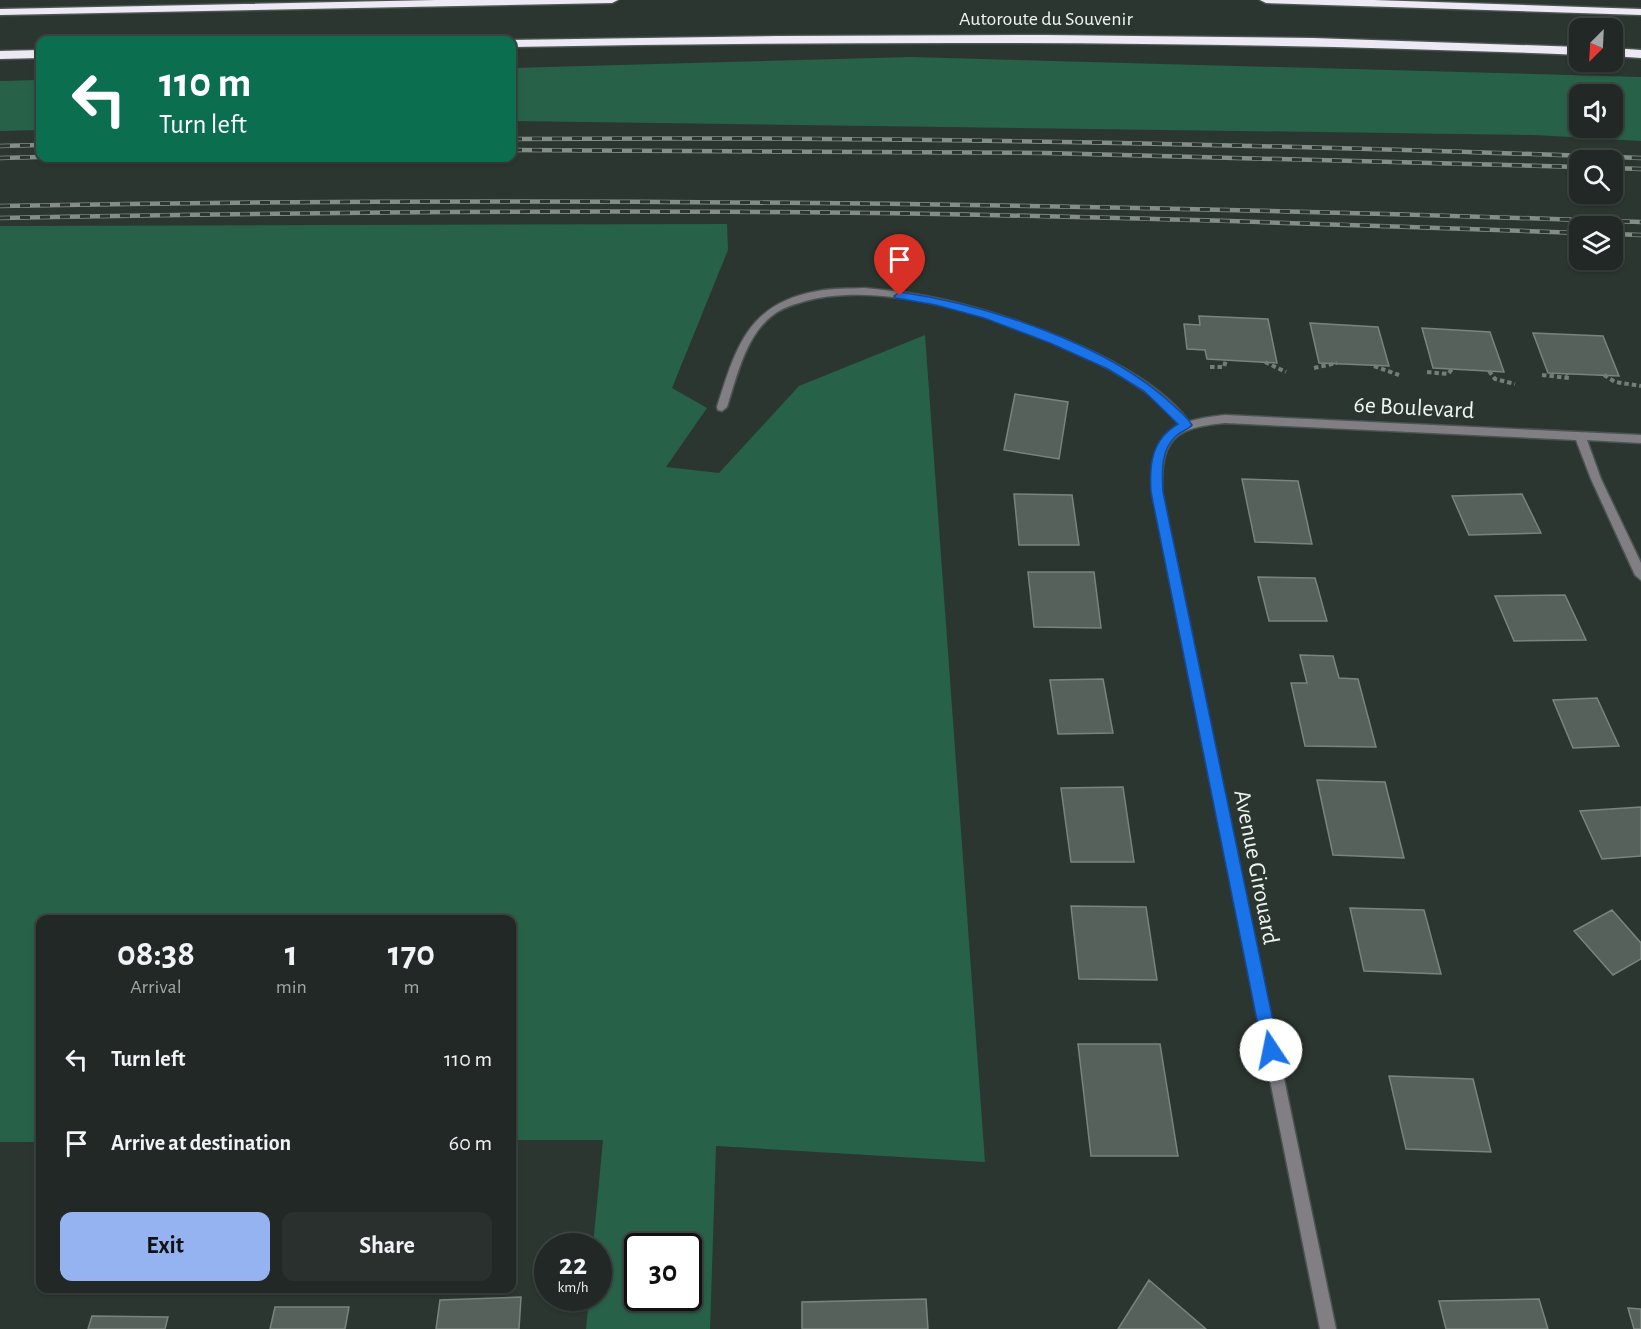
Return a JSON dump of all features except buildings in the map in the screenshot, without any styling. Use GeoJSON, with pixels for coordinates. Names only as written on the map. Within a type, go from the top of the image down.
{"type":"FeatureCollection","features":[{"type":"Feature","properties":{"kind":"highway"},"geometry":{"type":"LineString","coordinates":[[0,12],[612,0]]}},
{"type":"Feature","properties":{"kind":"highway"},"geometry":{"type":"LineString","coordinates":[[1266,0],[1641,12]]}},
{"type":"Feature","properties":{"kind":"highway","name":"Autoroute du Souvenir"},"geometry":{"type":"LineString","coordinates":[[516,43],[879,37],[1069,38],[1355,42],[1569,51]]}},
{"type":"Feature","properties":{"kind":"highway"},"geometry":{"type":"LineString","coordinates":[[1623,53],[1641,54]]}},
{"type":"Feature","properties":{"kind":"highway"},"geometry":{"type":"LineString","coordinates":[[0,55],[36,54]]}},
{"type":"Feature","properties":{"kind":"street"},"geometry":{"type":"LineString","coordinates":[[722,408],[737,359],[758,324],[777,307],[810,295],[852,292],[882,293],[936,301],[988,315],[1054,340],[1112,366],[1148,388],[1186,425]]}},
{"type":"Feature","properties":{"kind":"street","name":"6e Boulevard"},"geometry":{"type":"LineString","coordinates":[[1186,425],[1205,420],[1225,419],[1641,440]]}},
{"type":"Feature","properties":{"kind":"street","name":"Avenue Girouard"},"geometry":{"type":"LineString","coordinates":[[1186,425],[1171,434],[1158,455],[1155,471],[1157,492],[1328,1329]]}},
{"type":"Feature","properties":{"kind":"street"},"geometry":{"type":"LineString","coordinates":[[1580,436],[1596,478],[1641,576]]}},
{"type":"Feature","properties":{"kind":"path"},"geometry":{"type":"LineString","coordinates":[[1210,367],[1224,367],[1226,360]]}},
{"type":"Feature","properties":{"kind":"path"},"geometry":{"type":"LineString","coordinates":[[1264,362],[1286,372]]}},
{"type":"Feature","properties":{"kind":"path"},"geometry":{"type":"LineString","coordinates":[[1314,368],[1337,363]]}},
{"type":"Feature","properties":{"kind":"path"},"geometry":{"type":"LineString","coordinates":[[1374,366],[1399,375]]}},
{"type":"Feature","properties":{"kind":"path"},"geometry":{"type":"LineString","coordinates":[[1427,372],[1448,374],[1452,369]]}},
{"type":"Feature","properties":{"kind":"path"},"geometry":{"type":"LineString","coordinates":[[1489,371],[1495,379],[1515,384]]}},
{"type":"Feature","properties":{"kind":"path"},"geometry":{"type":"LineString","coordinates":[[1542,375],[1569,378],[1567,374]]}},
{"type":"Feature","properties":{"kind":"path"},"geometry":{"type":"LineString","coordinates":[[1604,375],[1615,382],[1641,386]]}},
{"type":"Feature","properties":{"kind":"green space"},"geometry":{"type":"Polygon","coordinates":[[[911,57],[1641,77],[1641,141],[1588,138],[1623,138],[1623,84],[1569,84],[1569,137],[516,121],[516,68],[911,57]]]}},
{"type":"Feature","properties":{"kind":"green space"},"geometry":{"type":"Polygon","coordinates":[[[36,80],[36,130],[0,131],[0,81],[36,80]]]}},
{"type":"Feature","properties":{"kind":"green space"},"geometry":{"type":"Polygon","coordinates":[[[727,224],[728,250],[672,388],[707,408],[666,467],[719,473],[799,386],[925,335],[985,1162],[716,1146],[710,1329],[586,1329],[588,1311],[612,1311],[612,1233],[594,1233],[603,1140],[516,1140],[516,915],[36,915],[36,1142],[0,1142],[0,226],[727,224]]]}},
{"type":"Feature","properties":{"kind":"railway"},"geometry":{"type":"LineString","coordinates":[[516,139],[1077,142],[1641,158]]}},
{"type":"Feature","properties":{"kind":"railway"},"geometry":{"type":"LineString","coordinates":[[0,146],[36,145]]}},
{"type":"Feature","properties":{"kind":"railway"},"geometry":{"type":"LineString","coordinates":[[516,150],[1046,153],[1569,167]]}},
{"type":"Feature","properties":{"kind":"railway"},"geometry":{"type":"LineString","coordinates":[[0,158],[36,157]]}},
{"type":"Feature","properties":{"kind":"railway"},"geometry":{"type":"LineString","coordinates":[[1623,168],[1641,169]]}},
{"type":"Feature","properties":{"kind":"railway"},"geometry":{"type":"LineString","coordinates":[[0,206],[410,202],[820,203],[1231,210],[1641,222]]}},
{"type":"Feature","properties":{"kind":"railway"},"geometry":{"type":"LineString","coordinates":[[0,218],[468,212],[820,212],[1178,220],[1569,233]]}},
{"type":"Feature","properties":{"kind":"railway"},"geometry":{"type":"LineString","coordinates":[[1623,234],[1641,235]]}},
{"type":"Feature","properties":{"kind":"route"},"geometry":{"type":"LineString","coordinates":[[900,296],[936,301],[988,315],[1054,340],[1112,366],[1148,388],[1186,425],[1171,434],[1158,455],[1155,471],[1157,492],[1271,1050]]}}]}
